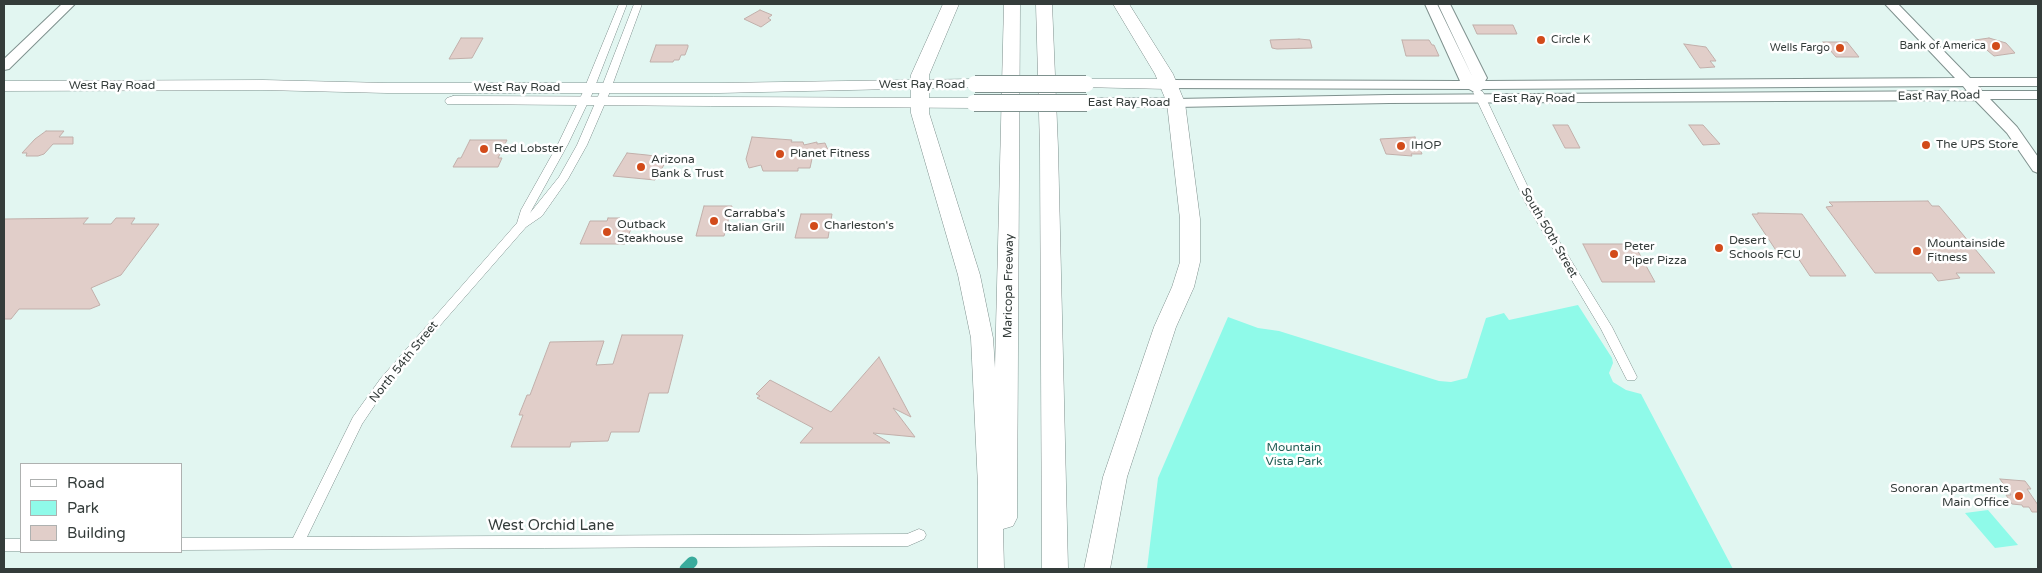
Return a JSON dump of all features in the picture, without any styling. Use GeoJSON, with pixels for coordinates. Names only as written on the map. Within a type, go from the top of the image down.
{"type":"FeatureCollection","features":[{"type":"Feature","properties":{"kind":"highway"},"geometry":{"type":"LineString","coordinates":[[951,4],[923,67],[919,94],[924,127],[969,275],[982,338],[990,486],[991,569]]}},
{"type":"Feature","properties":{"kind":"highway","name":"Maricopa Freeway"},"geometry":{"type":"LineString","coordinates":[[1003,569],[1010,260],[1011,146],[1009,117],[1012,67],[1012,4]]}},
{"type":"Feature","properties":{"kind":"highway"},"geometry":{"type":"LineString","coordinates":[[1044,4],[1049,139],[1055,569]]}},
{"type":"Feature","properties":{"kind":"highway"},"geometry":{"type":"LineString","coordinates":[[1097,569],[1116,477],[1164,326],[1183,287],[1190,262],[1190,219],[1176,102],[1168,84],[1121,4]]}},
{"type":"Feature","properties":{"kind":"main road"},"geometry":{"type":"LineString","coordinates":[[4,51],[55,4]]}},
{"type":"Feature","properties":{"kind":"main road"},"geometry":{"type":"LineString","coordinates":[[4,66],[69,4]]}},
{"type":"Feature","properties":{"kind":"main road","name":"South 50th Street"},"geometry":{"type":"LineString","coordinates":[[1431,4],[1465,78],[1478,92]]}},
{"type":"Feature","properties":{"kind":"main road","name":"South 50th Street"},"geometry":{"type":"LineString","coordinates":[[1444,4],[1480,78],[1478,92]]}},
{"type":"Feature","properties":{"kind":"main road"},"geometry":{"type":"LineString","coordinates":[[1890,4],[1980,96],[2023,144],[2038,168]]}},
{"type":"Feature","properties":{"kind":"main road","name":"East Ray Road"},"geometry":{"type":"LineString","coordinates":[[1030,103],[1176,102],[1478,92],[2038,82]]}},
{"type":"Feature","properties":{"kind":"main road","name":"West Ray Road"},"geometry":{"type":"LineString","coordinates":[[919,94],[975,84],[1030,84]]}},
{"type":"Feature","properties":{"kind":"main road","name":"East Ray Road"},"geometry":{"type":"LineString","coordinates":[[1030,84],[1168,84],[1478,92],[2038,95]]}},
{"type":"Feature","properties":{"kind":"main road","name":"West Ray Road"},"geometry":{"type":"LineString","coordinates":[[4,86],[263,85],[587,94]]}},
{"type":"Feature","properties":{"kind":"main road","name":"West Ray Road"},"geometry":{"type":"LineString","coordinates":[[4,97],[919,94],[974,103],[1030,103]]}},
{"type":"Feature","properties":{"kind":"street","name":"North 54th Street"},"geometry":{"type":"LineString","coordinates":[[522,224],[526,210],[563,144],[587,94],[623,4]]}},
{"type":"Feature","properties":{"kind":"street","name":"North 54th Street"},"geometry":{"type":"LineString","coordinates":[[297,544],[357,421],[385,381],[522,224],[538,213],[563,179],[582,144],[604,94],[638,4]]}},
{"type":"Feature","properties":{"kind":"street","name":"South 50th Street"},"geometry":{"type":"LineString","coordinates":[[1478,92],[1530,202],[1606,327],[1631,377]]}},
{"type":"Feature","properties":{"kind":"street","name":"West Orchid Lane"},"geometry":{"type":"LineString","coordinates":[[182,544],[908,540],[919,535]]}},
{"type":"Feature","properties":{"kind":"street"},"geometry":{"type":"LineString","coordinates":[[4,545],[20,545]]}},
{"type":"Feature","properties":{"kind":"green space","name":"Mountain Vista Park"},"geometry":{"type":"Polygon","coordinates":[[[1578,305],[1612,358],[1613,363],[1609,373],[1613,382],[1626,390],[1641,394],[1733,569],[1147,569],[1158,478],[1228,317],[1258,328],[1279,331],[1439,381],[1451,382],[1467,378],[1486,318],[1504,313],[1509,320],[1578,305]]]}},
{"type":"Feature","properties":{"kind":"green space"},"geometry":{"type":"Polygon","coordinates":[[[1988,510],[2018,545],[1995,548],[1965,513],[1988,510]]]}},
{"type":"Feature","properties":{"kind":"building"},"geometry":{"type":"Polygon","coordinates":[[[760,10],[772,15],[768,18],[771,20],[761,27],[744,19],[760,10]]]}},
{"type":"Feature","properties":{"kind":"building","name":"Circle K"},"geometry":{"type":"Polygon","coordinates":[[[1473,25],[1513,25],[1517,34],[1477,34],[1473,25]]]}},
{"type":"Feature","properties":{"kind":"building"},"geometry":{"type":"Polygon","coordinates":[[[461,38],[483,38],[472,58],[449,59],[461,38]]]}},
{"type":"Feature","properties":{"kind":"building","name":"Bank of America"},"geometry":{"type":"Polygon","coordinates":[[[1989,38],[2006,43],[2015,53],[1994,56],[1975,40],[1989,38]]]}},
{"type":"Feature","properties":{"kind":"building"},"geometry":{"type":"Polygon","coordinates":[[[1270,40],[1310,40],[1312,48],[1277,49],[1272,48],[1270,40]]]}},
{"type":"Feature","properties":{"kind":"building"},"geometry":{"type":"Polygon","coordinates":[[[1402,40],[1429,40],[1434,45],[1439,56],[1406,56],[1402,40]]]}},
{"type":"Feature","properties":{"kind":"building","name":"Wells Fargo"},"geometry":{"type":"Polygon","coordinates":[[[1823,42],[1847,42],[1859,57],[1836,57],[1823,42]]]}},
{"type":"Feature","properties":{"kind":"building"},"geometry":{"type":"Polygon","coordinates":[[[1684,44],[1706,47],[1716,61],[1710,61],[1715,67],[1700,68],[1684,44]]]}},
{"type":"Feature","properties":{"kind":"building"},"geometry":{"type":"Polygon","coordinates":[[[656,45],[688,45],[688,47],[685,55],[681,55],[679,60],[674,60],[673,62],[650,62],[656,45]]]}},
{"type":"Feature","properties":{"kind":"building"},"geometry":{"type":"Polygon","coordinates":[[[1553,125],[1568,125],[1580,148],[1565,148],[1553,125]]]}},
{"type":"Feature","properties":{"kind":"building"},"geometry":{"type":"Polygon","coordinates":[[[1689,125],[1703,125],[1720,144],[1703,145],[1689,125]]]}},
{"type":"Feature","properties":{"kind":"building"},"geometry":{"type":"Polygon","coordinates":[[[46,131],[64,131],[59,137],[73,137],[73,144],[53,144],[44,154],[38,156],[26,156],[27,153],[22,153],[35,139],[46,131]]]}},
{"type":"Feature","properties":{"kind":"building","name":"Planet Fitness"},"geometry":{"type":"Polygon","coordinates":[[[752,137],[792,140],[791,142],[803,142],[804,145],[817,142],[817,144],[825,143],[828,150],[813,154],[810,168],[798,168],[798,171],[763,171],[761,165],[749,168],[746,159],[752,137]]]}},
{"type":"Feature","properties":{"kind":"building","name":"IHOP"},"geometry":{"type":"Polygon","coordinates":[[[1415,137],[1422,154],[1411,154],[1412,156],[1386,154],[1380,139],[1415,137]]]}},
{"type":"Feature","properties":{"kind":"building","name":"Red Lobster"},"geometry":{"type":"Polygon","coordinates":[[[470,140],[507,140],[498,158],[502,158],[498,167],[453,167],[458,158],[461,158],[470,140]]]}},
{"type":"Feature","properties":{"kind":"building","name":"Arizona Bank & Trust"},"geometry":{"type":"Polygon","coordinates":[[[627,153],[668,158],[655,180],[613,176],[627,153]]]}},
{"type":"Feature","properties":{"kind":"building","name":"Mountainside Fitness"},"geometry":{"type":"Polygon","coordinates":[[[1928,201],[1932,206],[1939,206],[1995,273],[1956,273],[1960,278],[1938,281],[1932,273],[1875,273],[1826,207],[1833,206],[1829,202],[1928,201]]]}},
{"type":"Feature","properties":{"kind":"building","name":"Carrabba's Italian Grill"},"geometry":{"type":"Polygon","coordinates":[[[704,206],[732,206],[724,236],[696,236],[704,206]]]}},
{"type":"Feature","properties":{"kind":"building","name":"Charleston's"},"geometry":{"type":"Polygon","coordinates":[[[801,214],[832,214],[828,238],[795,238],[801,214]]]}},
{"type":"Feature","properties":{"kind":"building"},"geometry":{"type":"Polygon","coordinates":[[[1752,214],[1802,214],[1846,276],[1810,276],[1798,258],[1781,258],[1752,214]]]}},
{"type":"Feature","properties":{"kind":"building"},"geometry":{"type":"Polygon","coordinates":[[[88,218],[83,224],[111,224],[116,218],[135,218],[131,224],[159,224],[121,275],[91,288],[100,305],[90,309],[19,309],[11,319],[4,319],[4,219],[88,218]]]}},
{"type":"Feature","properties":{"kind":"building","name":"Outback Steakhouse"},"geometry":{"type":"Polygon","coordinates":[[[608,218],[620,218],[619,221],[634,221],[625,244],[580,244],[590,221],[607,221],[608,218]]]}},
{"type":"Feature","properties":{"kind":"building","name":"Peter Piper Pizza"},"geometry":{"type":"Polygon","coordinates":[[[1583,244],[1634,244],[1655,282],[1602,282],[1583,244]]]}},
{"type":"Feature","properties":{"kind":"building"},"geometry":{"type":"Polygon","coordinates":[[[622,335],[683,335],[668,393],[649,393],[639,432],[611,432],[608,441],[571,442],[570,447],[511,447],[523,415],[519,415],[527,395],[530,395],[550,342],[604,341],[596,365],[613,364],[622,335]]]}},
{"type":"Feature","properties":{"kind":"building"},"geometry":{"type":"Polygon","coordinates":[[[879,357],[911,417],[893,408],[915,437],[873,433],[890,443],[800,443],[813,428],[757,398],[760,396],[756,394],[770,380],[831,412],[879,357]]]}},
{"type":"Feature","properties":{"kind":"building","name":"Sonoran Apartments Main Office"},"geometry":{"type":"Polygon","coordinates":[[[2000,479],[2025,481],[2031,489],[2027,489],[2038,505],[2038,512],[2032,512],[2029,507],[2012,504],[2006,495],[2011,495],[2000,479]]]}},
{"type":"Feature","properties":{"kind":"waterway"},"geometry":{"type":"LineString","coordinates":[[685,569],[692,562]]}},
{"type":"Feature","properties":{"kind":"place","name":"Circle K"},"geometry":{"type":"Point","coordinates":[1541,40]}},
{"type":"Feature","properties":{"kind":"place","name":"Bank of America"},"geometry":{"type":"Point","coordinates":[1996,46]}},
{"type":"Feature","properties":{"kind":"place","name":"Wells Fargo"},"geometry":{"type":"Point","coordinates":[1840,48]}},
{"type":"Feature","properties":{"kind":"place","name":"The UPS Store"},"geometry":{"type":"Point","coordinates":[1926,145]}},
{"type":"Feature","properties":{"kind":"place","name":"IHOP"},"geometry":{"type":"Point","coordinates":[1401,146]}},
{"type":"Feature","properties":{"kind":"place","name":"Red Lobster"},"geometry":{"type":"Point","coordinates":[484,149]}},
{"type":"Feature","properties":{"kind":"place","name":"Planet Fitness"},"geometry":{"type":"Point","coordinates":[780,154]}},
{"type":"Feature","properties":{"kind":"place","name":"Arizona Bank & Trust"},"geometry":{"type":"Point","coordinates":[641,167]}},
{"type":"Feature","properties":{"kind":"place","name":"Carrabba's Italian Grill"},"geometry":{"type":"Point","coordinates":[714,221]}},
{"type":"Feature","properties":{"kind":"place","name":"Charleston's"},"geometry":{"type":"Point","coordinates":[814,226]}},
{"type":"Feature","properties":{"kind":"place","name":"Outback Steakhouse"},"geometry":{"type":"Point","coordinates":[607,232]}},
{"type":"Feature","properties":{"kind":"place","name":"Desert Schools FCU"},"geometry":{"type":"Point","coordinates":[1719,248]}},
{"type":"Feature","properties":{"kind":"place","name":"Mountainside Fitness"},"geometry":{"type":"Point","coordinates":[1917,251]}},
{"type":"Feature","properties":{"kind":"place","name":"Peter Piper Pizza"},"geometry":{"type":"Point","coordinates":[1614,254]}},
{"type":"Feature","properties":{"kind":"place","name":"Sonoran Apartments Main Office"},"geometry":{"type":"Point","coordinates":[2019,496]}}]}
